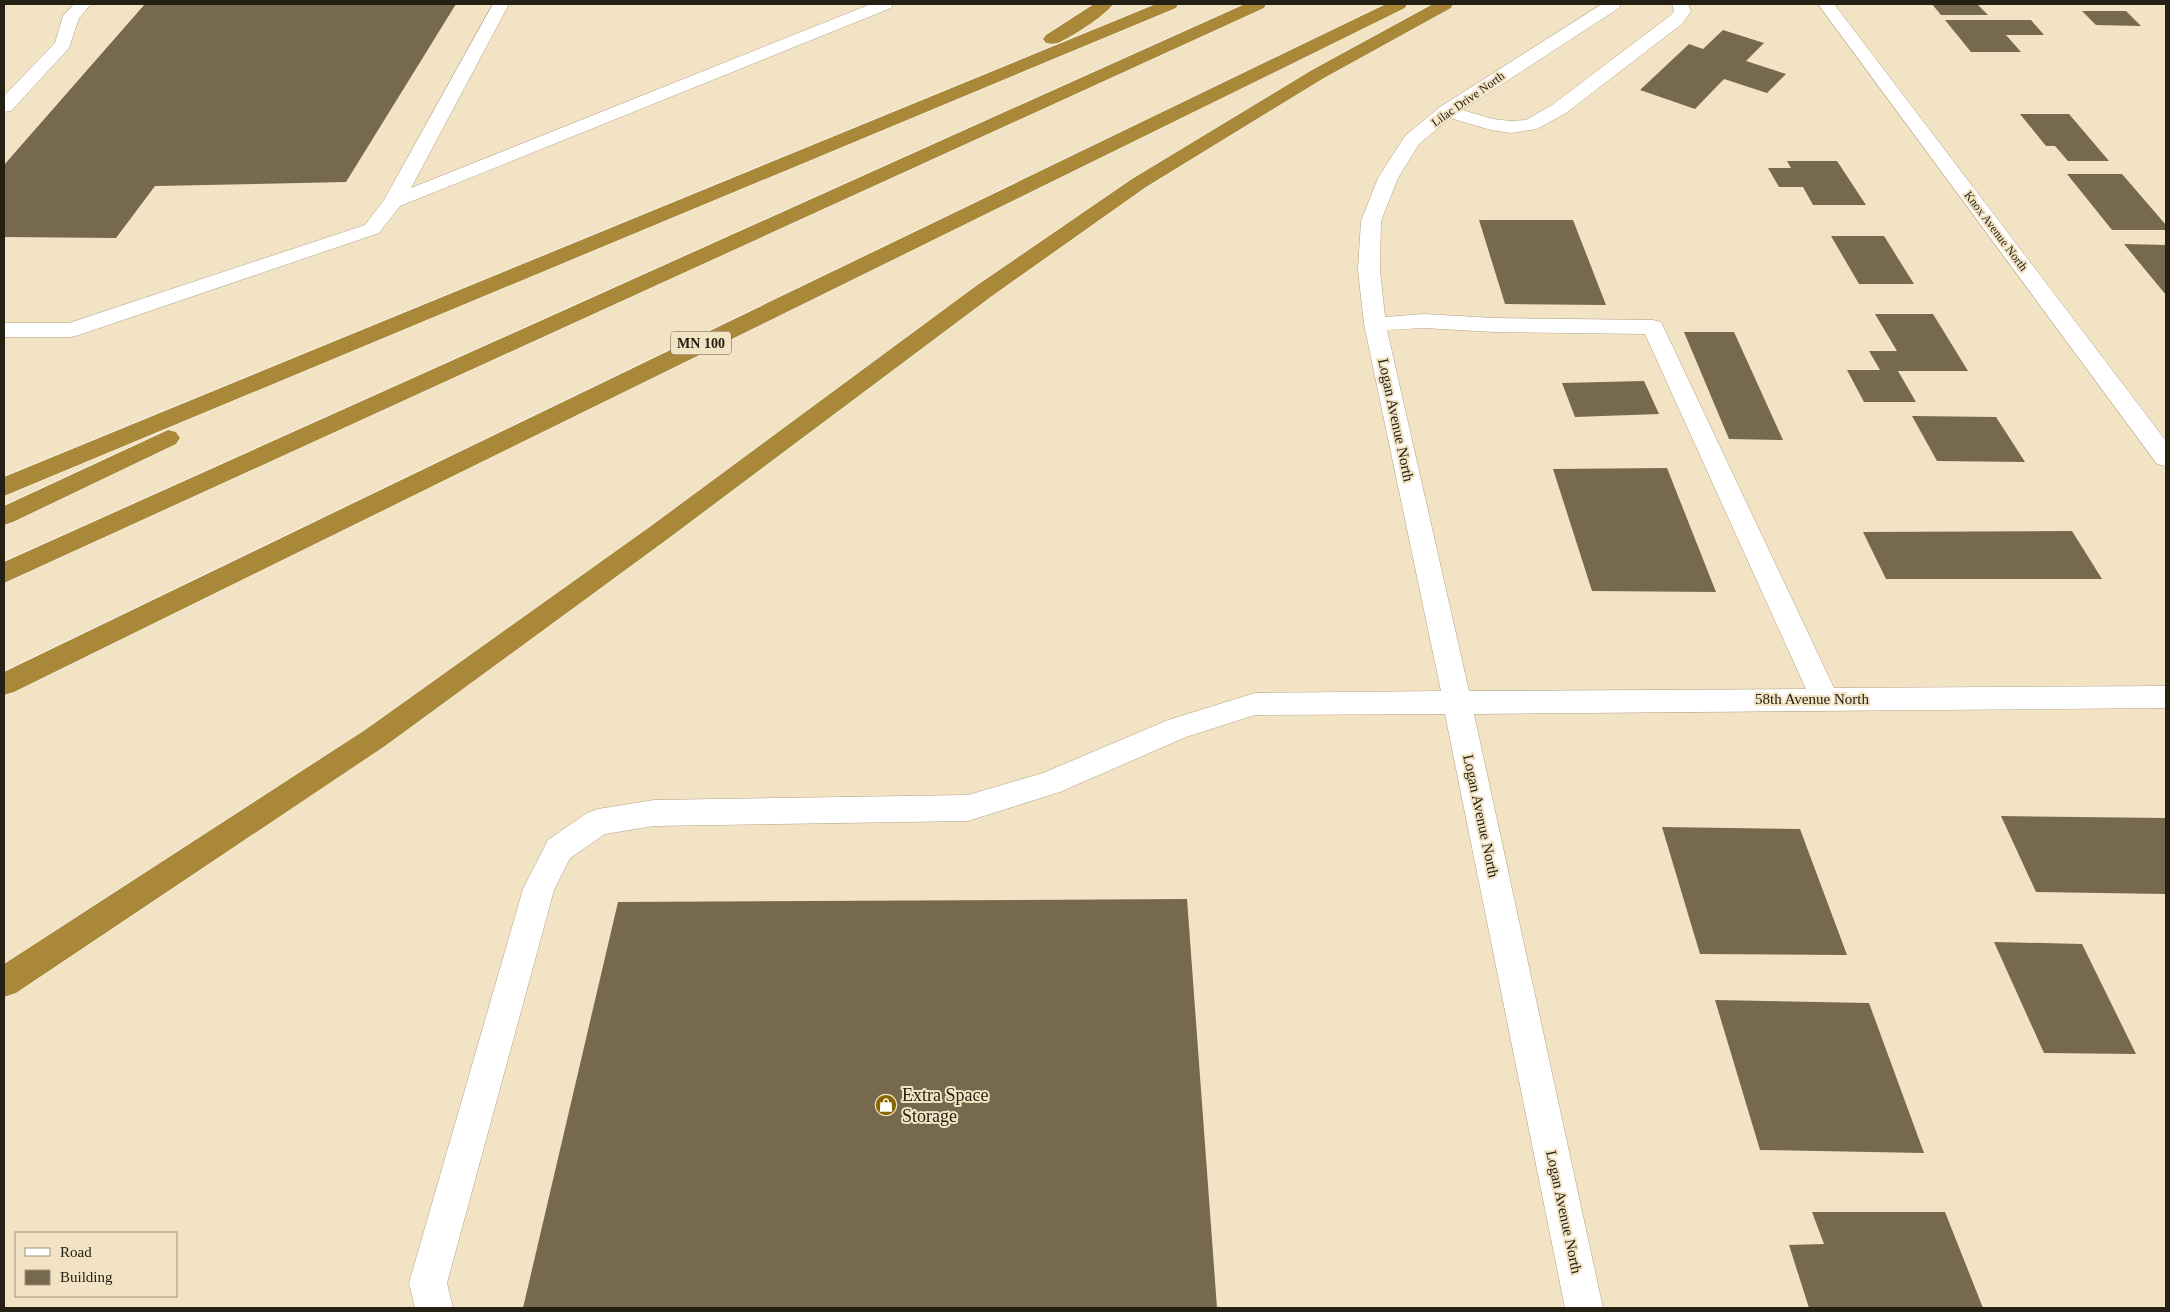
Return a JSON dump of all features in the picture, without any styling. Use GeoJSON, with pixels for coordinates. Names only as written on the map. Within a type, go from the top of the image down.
{"type":"FeatureCollection","features":[{"type":"Feature","properties":{"kind":"highway"},"geometry":{"type":"LineString","coordinates":[[955,94],[1080,22],[1105,4]]}},
{"type":"Feature","properties":{"kind":"highway"},"geometry":{"type":"LineString","coordinates":[[4,487],[1170,4]]}},
{"type":"Feature","properties":{"kind":"highway"},"geometry":{"type":"LineString","coordinates":[[4,573],[1258,4]]}},
{"type":"Feature","properties":{"kind":"highway","name":"MN 100"},"geometry":{"type":"LineString","coordinates":[[4,684],[1399,4]]}},
{"type":"Feature","properties":{"kind":"highway"},"geometry":{"type":"LineString","coordinates":[[4,982],[376,738],[668,527],[984,291],[1139,183],[1310,79],[1444,4]]}},
{"type":"Feature","properties":{"kind":"highway"},"geometry":{"type":"LineString","coordinates":[[4,516],[467,296]]}},
{"type":"Feature","properties":{"kind":"street"},"geometry":{"type":"LineString","coordinates":[[4,107],[63,44],[71,16],[83,4]]}},
{"type":"Feature","properties":{"kind":"street"},"geometry":{"type":"LineString","coordinates":[[4,330],[71,330],[372,229],[393,202],[501,4]]}},
{"type":"Feature","properties":{"kind":"street"},"geometry":{"type":"LineString","coordinates":[[393,202],[885,4]]}},
{"type":"Feature","properties":{"kind":"street","name":"Lilac Drive North"},"geometry":{"type":"LineString","coordinates":[[1375,324],[1368,270],[1371,221],[1388,178],[1412,140],[1447,111],[1613,4]]}},
{"type":"Feature","properties":{"kind":"street"},"geometry":{"type":"LineString","coordinates":[[1447,111],[1491,124],[1511,127],[1530,125],[1559,109],[1677,19],[1683,11],[1680,4]]}},
{"type":"Feature","properties":{"kind":"street","name":"Knox Avenue North"},"geometry":{"type":"LineString","coordinates":[[1826,4],[2166,458]]}},
{"type":"Feature","properties":{"kind":"street"},"geometry":{"type":"LineString","coordinates":[[1375,324],[1424,321],[1494,325],[1654,327],[1825,699]]}},
{"type":"Feature","properties":{"kind":"street","name":"Logan Avenue North"},"geometry":{"type":"LineString","coordinates":[[1375,324],[1457,702],[1584,1308]]}},
{"type":"Feature","properties":{"kind":"street","name":"58th Avenue North"},"geometry":{"type":"LineString","coordinates":[[434,1308],[428,1283],[539,889],[558,849],[598,822],[654,813],[968,808],[1050,783],[1178,728],[1255,704],[2166,697]]}},
{"type":"Feature","properties":{"kind":"building"},"geometry":{"type":"Polygon","coordinates":[[[145,4],[456,4],[346,182],[155,186],[116,238],[4,237],[4,165],[145,4]]]}},
{"type":"Feature","properties":{"kind":"building"},"geometry":{"type":"Polygon","coordinates":[[[1932,4],[1977,4],[1988,15],[1941,15],[1932,4]]]}},
{"type":"Feature","properties":{"kind":"building"},"geometry":{"type":"Polygon","coordinates":[[[2082,11],[2126,11],[2141,26],[2096,25],[2082,11]]]}},
{"type":"Feature","properties":{"kind":"building"},"geometry":{"type":"Polygon","coordinates":[[[1945,20],[2031,20],[2044,35],[2006,35],[2021,52],[1971,52],[1945,20]]]}},
{"type":"Feature","properties":{"kind":"building"},"geometry":{"type":"Polygon","coordinates":[[[1723,30],[1764,43],[1746,61],[1786,74],[1767,93],[1724,79],[1695,109],[1640,90],[1689,44],[1703,49],[1723,30]]]}},
{"type":"Feature","properties":{"kind":"building"},"geometry":{"type":"Polygon","coordinates":[[[2020,114],[2069,114],[2109,161],[2068,161],[2055,146],[2046,146],[2020,114]]]}},
{"type":"Feature","properties":{"kind":"building"},"geometry":{"type":"Polygon","coordinates":[[[1787,161],[1837,161],[1866,205],[1813,205],[1803,187],[1779,187],[1768,168],[1791,168],[1787,161]]]}},
{"type":"Feature","properties":{"kind":"building"},"geometry":{"type":"Polygon","coordinates":[[[2067,174],[2122,174],[2166,225],[2166,230],[2112,230],[2067,174]]]}},
{"type":"Feature","properties":{"kind":"building"},"geometry":{"type":"Polygon","coordinates":[[[1479,220],[1573,220],[1606,305],[1505,304],[1479,220]]]}},
{"type":"Feature","properties":{"kind":"building"},"geometry":{"type":"Polygon","coordinates":[[[1831,236],[1884,236],[1914,284],[1859,284],[1831,236]]]}},
{"type":"Feature","properties":{"kind":"building"},"geometry":{"type":"Polygon","coordinates":[[[2124,244],[2166,245],[2166,295],[2124,244]]]}},
{"type":"Feature","properties":{"kind":"building"},"geometry":{"type":"Polygon","coordinates":[[[1875,314],[1933,314],[1968,371],[1898,371],[1916,402],[1864,402],[1847,370],[1880,370],[1869,351],[1897,351],[1875,314]]]}},
{"type":"Feature","properties":{"kind":"building"},"geometry":{"type":"Polygon","coordinates":[[[1684,332],[1734,332],[1783,440],[1729,439],[1684,332]]]}},
{"type":"Feature","properties":{"kind":"building"},"geometry":{"type":"Polygon","coordinates":[[[1644,381],[1659,414],[1575,417],[1562,383],[1644,381]]]}},
{"type":"Feature","properties":{"kind":"building"},"geometry":{"type":"Polygon","coordinates":[[[1912,416],[1996,417],[2025,462],[1937,461],[1912,416]]]}},
{"type":"Feature","properties":{"kind":"building"},"geometry":{"type":"Polygon","coordinates":[[[1667,468],[1716,592],[1592,591],[1553,469],[1667,468]]]}},
{"type":"Feature","properties":{"kind":"building"},"geometry":{"type":"Polygon","coordinates":[[[2072,531],[2102,579],[1886,579],[1863,532],[2072,531]]]}},
{"type":"Feature","properties":{"kind":"building"},"geometry":{"type":"Polygon","coordinates":[[[2001,816],[2166,818],[2166,894],[2036,892],[2001,816]]]}},
{"type":"Feature","properties":{"kind":"building"},"geometry":{"type":"Polygon","coordinates":[[[1662,827],[1800,829],[1847,955],[1700,954],[1662,827]]]}},
{"type":"Feature","properties":{"kind":"building","name":"Extra Space Storage"},"geometry":{"type":"Polygon","coordinates":[[[1187,899],[1217,1308],[523,1308],[618,902],[1187,899]]]}},
{"type":"Feature","properties":{"kind":"building"},"geometry":{"type":"Polygon","coordinates":[[[1994,942],[2082,944],[2136,1054],[2044,1053],[1994,942]]]}},
{"type":"Feature","properties":{"kind":"building"},"geometry":{"type":"Polygon","coordinates":[[[1715,1000],[1869,1003],[1924,1153],[1760,1150],[1715,1000]]]}},
{"type":"Feature","properties":{"kind":"building"},"geometry":{"type":"Polygon","coordinates":[[[1812,1212],[1945,1212],[1983,1308],[1809,1308],[1789,1245],[1824,1244],[1812,1212]]]}},
{"type":"Feature","properties":{"kind":"place","name":"Extra Space Storage"},"geometry":{"type":"Point","coordinates":[886,1105]}}]}
